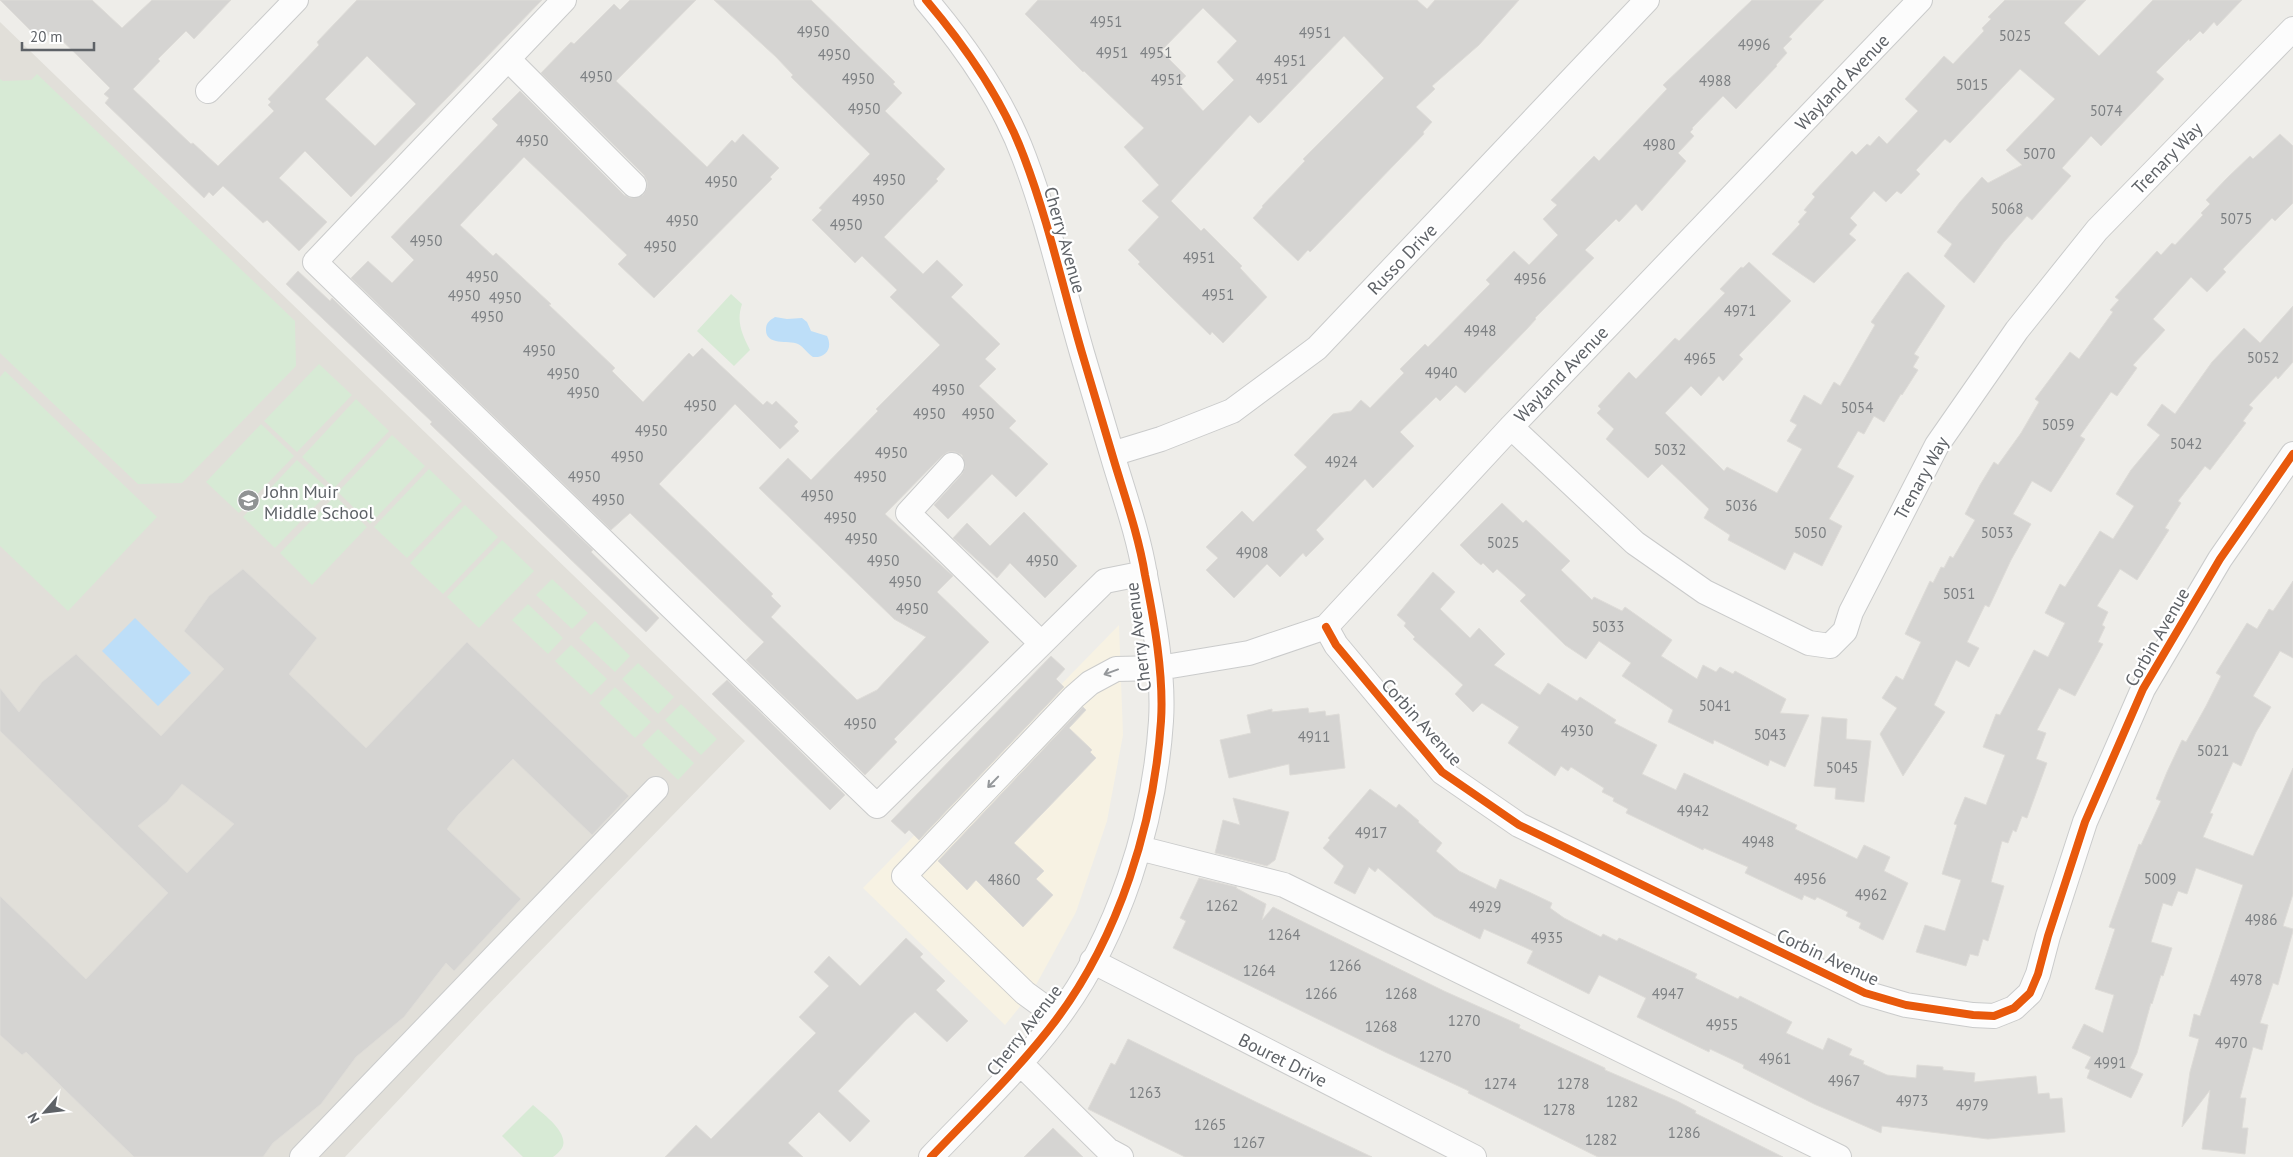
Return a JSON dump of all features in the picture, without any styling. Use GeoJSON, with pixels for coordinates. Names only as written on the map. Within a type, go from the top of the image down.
{"type":"FeatureCollection","features":[{"type":"Feature","properties":{"kind":"street"},"geometry":{"type":"LineString","coordinates":[[208,91],[296,0]]}},
{"type":"Feature","properties":{"kind":"street"},"geometry":{"type":"LineString","coordinates":[[564,0],[315,262],[877,806],[1104,581],[1145,573]]}},
{"type":"Feature","properties":{"kind":"street","name":"Cherry Avenue"},"geometry":{"type":"LineString","coordinates":[[926,0],[967,53],[998,102],[1024,155],[1047,227],[1145,573],[1159,668],[1161,719],[1148,808],[1139,848],[1121,904],[1092,961],[1058,1017],[1021,1064],[931,1157]]}},
{"type":"Feature","properties":{"kind":"street","name":"Russo Drive"},"geometry":{"type":"LineString","coordinates":[[1112,454],[1160,439],[1232,411],[1318,348],[1647,0]]}},
{"type":"Feature","properties":{"kind":"street","name":"Wayland Avenue"},"geometry":{"type":"LineString","coordinates":[[1058,1017],[1025,993],[904,876],[1074,697],[1090,683],[1116,669],[1159,668],[1249,653],[1326,627],[1511,427],[1920,0]]}},
{"type":"Feature","properties":{"kind":"street","name":"Trenary Way"},"geometry":{"type":"LineString","coordinates":[[1511,427],[1635,543],[1704,592],[1809,643],[1830,646],[1845,630],[1851,612],[1937,445],[2017,330],[2097,230],[2293,29]]}},
{"type":"Feature","properties":{"kind":"street"},"geometry":{"type":"LineString","coordinates":[[508,59],[634,185]]}},
{"type":"Feature","properties":{"kind":"street","name":"Corbin Avenue"},"geometry":{"type":"LineString","coordinates":[[1326,627],[1336,645],[1442,772],[1519,825],[1865,993],[1906,1005],[1973,1015],[1994,1016],[2014,1008],[2030,993],[2038,974],[2048,936],[2085,822],[2143,689],[2220,559],[2293,454]]}},
{"type":"Feature","properties":{"kind":"street"},"geometry":{"type":"LineString","coordinates":[[952,465],[908,512],[1041,643]]}},
{"type":"Feature","properties":{"kind":"street"},"geometry":{"type":"LineString","coordinates":[[302,1157],[656,790]]}},
{"type":"Feature","properties":{"kind":"street"},"geometry":{"type":"LineString","coordinates":[[1139,848],[1284,885],[1839,1157]]}},
{"type":"Feature","properties":{"kind":"street","name":"Bouret Drive"},"geometry":{"type":"LineString","coordinates":[[1092,961],[1474,1157]]}},
{"type":"Feature","properties":{"kind":"street"},"geometry":{"type":"LineString","coordinates":[[1021,1064],[1115,1155]]}},
{"type":"Feature","properties":{"kind":"shaded area","name":"John Muir Middle School"},"geometry":{"type":"Polygon","coordinates":[[[0,22],[745,741],[483,1010],[345,1157],[0,1157],[0,22]]]}},
{"type":"Feature","properties":{"kind":"shaded area"},"geometry":{"type":"Polygon","coordinates":[[[1119,625],[1123,735],[1107,821],[1076,912],[1032,992],[1005,1025],[863,888],[1119,625]]]}},
{"type":"Feature","properties":{"kind":"green space"},"geometry":{"type":"Polygon","coordinates":[[[37,74],[295,321],[296,366],[182,483],[138,484],[0,353],[0,79],[3,81],[31,80],[37,74]]]}},
{"type":"Feature","properties":{"kind":"green space"},"geometry":{"type":"Polygon","coordinates":[[[731,294],[742,304],[740,322],[742,333],[750,350],[734,366],[697,331],[731,294]]]}},
{"type":"Feature","properties":{"kind":"green space"},"geometry":{"type":"Polygon","coordinates":[[[319,364],[352,395],[297,452],[264,421],[319,364]]]}},
{"type":"Feature","properties":{"kind":"green space"},"geometry":{"type":"Polygon","coordinates":[[[5,371],[157,517],[68,611],[0,546],[0,377],[5,371]]]}},
{"type":"Feature","properties":{"kind":"green space"},"geometry":{"type":"Polygon","coordinates":[[[356,399],[389,431],[334,488],[302,457],[356,399]]]}},
{"type":"Feature","properties":{"kind":"green space"},"geometry":{"type":"Polygon","coordinates":[[[261,424],[294,456],[239,513],[206,482],[261,424]]]}},
{"type":"Feature","properties":{"kind":"green space"},"geometry":{"type":"Polygon","coordinates":[[[392,435],[425,466],[370,524],[338,492],[392,435]]]}},
{"type":"Feature","properties":{"kind":"green space"},"geometry":{"type":"Polygon","coordinates":[[[297,460],[330,491],[275,548],[243,517],[297,460]]]}},
{"type":"Feature","properties":{"kind":"green space"},"geometry":{"type":"Polygon","coordinates":[[[429,469],[462,501],[407,558],[374,527],[429,469]]]}},
{"type":"Feature","properties":{"kind":"green space"},"geometry":{"type":"Polygon","coordinates":[[[335,496],[367,527],[312,585],[280,553],[335,496]]]}},
{"type":"Feature","properties":{"kind":"green space"},"geometry":{"type":"Polygon","coordinates":[[[465,505],[498,537],[443,594],[410,563],[465,505]]]}},
{"type":"Feature","properties":{"kind":"green space"},"geometry":{"type":"Polygon","coordinates":[[[502,540],[534,571],[479,628],[447,597],[502,540]]]}},
{"type":"Feature","properties":{"kind":"green space"},"geometry":{"type":"Polygon","coordinates":[[[552,579],[588,613],[572,629],[536,595],[552,579]]]}},
{"type":"Feature","properties":{"kind":"green space"},"geometry":{"type":"Polygon","coordinates":[[[528,604],[563,638],[548,654],[512,620],[528,604]]]}},
{"type":"Feature","properties":{"kind":"green space"},"geometry":{"type":"Polygon","coordinates":[[[595,621],[630,656],[615,672],[579,638],[595,621]]]}},
{"type":"Feature","properties":{"kind":"green space"},"geometry":{"type":"Polygon","coordinates":[[[571,645],[607,679],[591,695],[555,661],[571,645]]]}},
{"type":"Feature","properties":{"kind":"green space"},"geometry":{"type":"Polygon","coordinates":[[[638,663],[674,697],[658,714],[622,679],[638,663]]]}},
{"type":"Feature","properties":{"kind":"green space"},"geometry":{"type":"Polygon","coordinates":[[[615,687],[651,722],[635,738],[599,703],[615,687]]]}},
{"type":"Feature","properties":{"kind":"green space"},"geometry":{"type":"Polygon","coordinates":[[[681,704],[717,739],[701,755],[665,720],[681,704]]]}},
{"type":"Feature","properties":{"kind":"green space"},"geometry":{"type":"Polygon","coordinates":[[[658,729],[694,763],[678,780],[642,745],[658,729]]]}},
{"type":"Feature","properties":{"kind":"green space"},"geometry":{"type":"Polygon","coordinates":[[[533,1105],[554,1124],[562,1136],[562,1148],[553,1157],[523,1157],[502,1136],[533,1105]]]}},
{"type":"Feature","properties":{"kind":"water"},"geometry":{"type":"Polygon","coordinates":[[[775,317],[787,319],[802,318],[807,322],[811,331],[827,336],[829,348],[822,356],[813,357],[798,344],[769,338],[766,327],[775,317]]]}},
{"type":"Feature","properties":{"kind":"water"},"geometry":{"type":"Polygon","coordinates":[[[135,618],[191,673],[158,706],[102,651],[135,618]]]}},
{"type":"Feature","properties":{"kind":"building"},"geometry":{"type":"Polygon","coordinates":[[[0,0],[92,0],[122,28],[152,0],[231,0],[194,39],[186,31],[158,59],[160,61],[133,89],[191,144],[193,143],[218,166],[274,111],[268,105],[271,102],[268,99],[319,45],[317,42],[357,0],[542,0],[351,197],[305,151],[279,178],[327,222],[299,251],[267,220],[263,223],[223,186],[213,196],[209,192],[204,198],[105,103],[109,98],[104,94],[110,88],[78,56],[52,31],[42,42],[0,0]],[[367,56],[325,99],[375,146],[416,104],[367,56]]]}},
{"type":"Feature","properties":{"kind":"building"},"geometry":{"type":"Polygon","coordinates":[[[630,0],[696,0],[616,81],[707,167],[732,140],[735,143],[743,134],[779,168],[770,177],[772,179],[654,298],[618,264],[627,255],[524,157],[460,225],[493,256],[496,253],[551,304],[549,305],[615,368],[612,371],[643,402],[689,353],[693,357],[702,348],[763,405],[767,401],[772,405],[776,401],[798,422],[794,426],[799,431],[780,449],[735,404],[659,484],[773,594],[771,596],[781,606],[771,617],[857,700],[877,690],[926,637],[894,619],[759,488],[788,458],[811,480],[878,411],[876,409],[940,345],[890,297],[897,290],[862,256],[855,263],[812,220],[822,210],[819,208],[870,154],[791,77],[793,75],[776,57],[714,0],[811,0],[895,82],[893,84],[902,93],[885,111],[945,169],[936,179],[938,181],[884,237],[923,274],[937,260],[963,285],[951,297],[1000,344],[985,359],[996,369],[979,386],[1016,421],[1009,428],[1048,464],[1016,497],[992,474],[948,519],[934,505],[962,474],[965,467],[962,455],[948,452],[885,514],[953,576],[937,592],[989,642],[894,739],[897,742],[865,775],[746,660],[764,642],[630,513],[611,530],[351,278],[368,261],[392,283],[414,260],[391,237],[498,125],[492,119],[520,91],[624,195],[631,198],[643,195],[647,188],[647,181],[644,175],[541,73],[571,42],[574,44],[614,4],[620,10],[630,0]]]}},
{"type":"Feature","properties":{"kind":"building"},"geometry":{"type":"Polygon","coordinates":[[[1038,0],[1417,0],[1427,9],[1435,0],[1519,0],[1479,45],[1432,86],[1435,89],[1416,107],[1432,122],[1423,132],[1424,134],[1310,252],[1308,250],[1298,261],[1253,218],[1305,161],[1303,159],[1384,78],[1344,36],[1261,122],[1258,123],[1250,115],[1171,201],[1201,231],[1204,228],[1242,266],[1240,268],[1267,297],[1223,343],[1212,332],[1210,335],[1165,291],[1138,264],[1140,262],[1128,250],[1159,217],[1142,201],[1159,185],[1124,147],[1144,128],[1083,72],[1025,14],[1038,0]],[[1203,8],[1161,51],[1186,76],[1178,84],[1203,111],[1234,80],[1217,62],[1237,41],[1203,8]]]}},
{"type":"Feature","properties":{"kind":"building"},"geometry":{"type":"Polygon","coordinates":[[[1752,0],[1824,0],[1789,37],[1792,39],[1783,48],[1787,53],[1777,66],[1736,109],[1723,96],[1692,128],[1690,132],[1694,136],[1678,153],[1686,161],[1642,211],[1636,204],[1619,222],[1616,219],[1585,250],[1594,258],[1465,393],[1456,385],[1440,401],[1436,397],[1400,432],[1414,446],[1373,488],[1365,479],[1316,530],[1324,539],[1306,557],[1303,553],[1280,577],[1267,564],[1234,598],[1206,570],[1218,558],[1206,547],[1242,511],[1253,522],[1307,467],[1294,455],[1333,414],[1351,411],[1361,400],[1370,408],[1404,373],[1400,369],[1425,344],[1428,347],[1490,284],[1486,280],[1514,251],[1529,265],[1558,235],[1543,219],[1557,205],[1551,200],[1594,156],[1599,161],[1667,89],[1663,85],[1752,0]]]}},
{"type":"Feature","properties":{"kind":"building"},"geometry":{"type":"Polygon","coordinates":[[[2005,0],[2086,0],[2064,23],[2099,56],[2153,0],[2242,0],[2217,26],[2214,22],[2203,34],[2200,31],[2190,41],[2189,39],[2156,72],[2164,79],[2101,146],[2091,136],[2062,168],[2071,176],[2032,220],[2027,216],[2004,242],[1974,283],[1944,256],[1952,244],[1937,232],[1982,177],[1988,183],[2022,165],[2006,150],[2055,99],[2020,69],[1950,143],[1945,139],[1916,170],[1920,174],[1901,194],[1897,191],[1886,202],[1874,191],[1850,218],[1857,225],[1849,234],[1856,240],[1814,283],[1772,254],[1800,224],[1798,222],[1807,212],[1804,210],[1815,197],[1812,194],[1852,151],[1856,155],[1867,144],[1870,146],[1879,136],[1887,144],[1918,111],[1905,99],[1944,56],[1953,64],[1984,31],[1982,28],[1991,19],[1988,17],[2005,0]]]}},
{"type":"Feature","properties":{"kind":"building"},"geometry":{"type":"Polygon","coordinates":[[[2280,134],[2293,146],[2293,203],[2275,221],[2272,218],[2223,269],[2226,272],[2207,292],[2191,277],[2153,319],[2165,330],[2133,365],[2137,368],[2117,396],[2111,392],[2080,436],[2085,439],[2051,492],[2032,481],[2013,514],[2031,524],[2011,560],[1989,607],[1985,605],[1967,642],[1979,648],[1969,667],[1956,660],[1934,705],[1945,712],[1903,776],[1880,734],[1897,708],[1882,698],[1896,676],[1903,680],[1921,642],[1905,634],[1930,581],[1933,583],[1941,567],[1944,568],[1950,556],[1953,558],[1975,520],[1965,514],[1980,485],[1994,462],[1998,465],[2021,433],[2039,402],[2035,399],[2070,352],[2079,359],[2113,312],[2110,310],[2119,300],[2115,297],[2157,251],[2161,255],[2172,243],[2175,245],[2203,215],[2201,213],[2210,204],[2206,200],[2227,178],[2250,156],[2253,159],[2280,134]]]}},
{"type":"Feature","properties":{"kind":"building"},"geometry":{"type":"Polygon","coordinates":[[[1749,262],[1791,301],[1739,355],[1743,359],[1723,381],[1719,376],[1701,396],[1691,386],[1665,413],[1724,471],[1727,467],[1777,493],[1802,449],[1787,441],[1797,425],[1790,421],[1804,395],[1821,405],[1834,382],[1840,386],[1875,325],[1871,322],[1904,275],[1908,272],[1945,306],[1914,354],[1919,357],[1913,367],[1918,370],[1884,422],[1874,416],[1864,434],[1858,431],[1837,467],[1854,476],[1829,519],[1842,526],[1822,566],[1794,552],[1785,570],[1728,540],[1730,535],[1704,518],[1709,509],[1662,464],[1648,478],[1606,439],[1614,429],[1597,413],[1601,409],[1598,406],[1629,372],[1636,379],[1675,338],[1679,341],[1725,293],[1720,289],[1741,267],[1743,268],[1749,262]]]}},
{"type":"Feature","properties":{"kind":"building"},"geometry":{"type":"Polygon","coordinates":[[[298,271],[330,301],[332,298],[593,550],[591,552],[659,618],[646,632],[430,424],[432,422],[286,284],[298,271]]]}},
{"type":"Feature","properties":{"kind":"building"},"geometry":{"type":"Polygon","coordinates":[[[2293,306],[2293,362],[2278,379],[2276,376],[2249,405],[2253,408],[2243,421],[2246,423],[2210,470],[2205,466],[2178,501],[2181,503],[2165,528],[2169,530],[2137,580],[2120,569],[2097,606],[2108,612],[2102,625],[2105,627],[2098,642],[2103,644],[2075,696],[2059,688],[2037,730],[2046,733],[2036,759],[2047,763],[2027,818],[2022,816],[2016,832],[2013,830],[2008,843],[2002,841],[1991,882],[2004,886],[1988,941],[1983,939],[1978,956],[1970,954],[1966,966],[1916,952],[1925,925],[1945,931],[1961,880],[1942,874],[1957,825],[1954,824],[1965,797],[1986,805],[2005,755],[1983,747],[1996,714],[2000,715],[2034,650],[2048,657],[2065,623],[2045,613],[2060,584],[2065,587],[2100,531],[2113,539],[2134,506],[2116,494],[2131,470],[2160,435],[2147,425],[2162,404],[2175,414],[2212,362],[2244,328],[2260,343],[2293,306]]]}},
{"type":"Feature","properties":{"kind":"building"},"geometry":{"type":"Polygon","coordinates":[[[1502,503],[1523,523],[1526,520],[1570,561],[1561,570],[1592,600],[1594,597],[1622,611],[1625,607],[1672,640],[1661,656],[1697,679],[1703,665],[1716,672],[1720,667],[1733,674],[1735,671],[1786,699],[1780,713],[1809,715],[1785,767],[1770,760],[1768,766],[1714,740],[1713,744],[1668,722],[1673,710],[1622,676],[1631,663],[1599,641],[1586,659],[1565,645],[1520,601],[1526,595],[1497,569],[1493,573],[1483,563],[1481,565],[1460,545],[1502,503]]]}},
{"type":"Feature","properties":{"kind":"building"},"geometry":{"type":"Polygon","coordinates":[[[1024,512],[1077,566],[1045,598],[1010,563],[997,578],[953,538],[967,523],[990,546],[1024,512]]]}},
{"type":"Feature","properties":{"kind":"building"},"geometry":{"type":"Polygon","coordinates":[[[243,569],[317,638],[289,674],[366,748],[467,642],[629,796],[592,835],[513,759],[458,815],[447,829],[521,899],[454,971],[446,963],[404,1017],[356,1057],[321,1104],[273,1143],[263,1157],[134,1157],[26,1052],[22,1055],[0,1035],[0,896],[86,979],[168,893],[0,731],[0,688],[19,712],[42,682],[76,654],[161,736],[224,669],[184,631],[209,596],[243,569]],[[182,784],[167,802],[138,826],[187,873],[234,824],[182,784]]]}},
{"type":"Feature","properties":{"kind":"building"},"geometry":{"type":"Polygon","coordinates":[[[1433,572],[1455,592],[1440,609],[1470,638],[1479,628],[1505,654],[1494,665],[1540,695],[1548,683],[1577,701],[1580,697],[1616,720],[1614,723],[1657,745],[1642,774],[1676,790],[1684,773],[1797,825],[1795,829],[1857,859],[1864,845],[1890,857],[1884,871],[1908,883],[1883,940],[1859,928],[1861,923],[1846,916],[1848,912],[1817,897],[1815,900],[1804,895],[1802,900],[1745,873],[1748,867],[1704,848],[1703,850],[1626,813],[1628,809],[1613,801],[1614,798],[1602,792],[1604,788],[1571,767],[1568,771],[1561,766],[1555,776],[1508,743],[1519,727],[1482,703],[1473,712],[1455,694],[1463,685],[1413,639],[1415,637],[1404,626],[1406,623],[1397,615],[1433,572]]]}},
{"type":"Feature","properties":{"kind":"building"},"geometry":{"type":"Polygon","coordinates":[[[2293,581],[2293,658],[2280,651],[2253,696],[2271,707],[2256,732],[2241,766],[2233,762],[2210,813],[2213,814],[2203,837],[2253,856],[2293,768],[2293,894],[2283,926],[2293,929],[2293,931],[2278,985],[2273,983],[2260,1023],[2268,1025],[2262,1050],[2253,1047],[2240,1098],[2246,1098],[2242,1128],[2248,1128],[2245,1154],[2202,1149],[2210,1090],[2182,1127],[2190,1072],[2199,1039],[2189,1036],[2194,1014],[2200,1016],[2243,885],[2196,868],[2187,894],[2178,891],[2172,906],[2163,903],[2151,942],[2172,948],[2163,976],[2161,975],[2151,1003],[2137,1053],[2130,1068],[2143,1074],[2131,1098],[2087,1078],[2090,1070],[2085,1068],[2091,1057],[2072,1048],[2084,1024],[2103,1033],[2114,995],[2095,989],[2115,929],[2109,927],[2139,844],[2141,845],[2161,801],[2156,799],[2182,740],[2186,742],[2206,706],[2221,676],[2216,673],[2247,623],[2257,629],[2269,609],[2273,611],[2293,581]]]}},
{"type":"Feature","properties":{"kind":"building"},"geometry":{"type":"Polygon","coordinates":[[[1051,656],[1065,669],[1056,679],[1064,687],[919,840],[909,830],[905,834],[891,821],[1051,656]]]}},
{"type":"Feature","properties":{"kind":"building"},"geometry":{"type":"Polygon","coordinates":[[[727,680],[845,795],[830,810],[712,694],[727,680]]]}},
{"type":"Feature","properties":{"kind":"building"},"geometry":{"type":"Polygon","coordinates":[[[1083,707],[1086,710],[1069,728],[1092,750],[1090,752],[1096,758],[1014,843],[1044,871],[1036,879],[1053,895],[1023,927],[976,880],[967,890],[938,861],[1083,707]]]}},
{"type":"Feature","properties":{"kind":"building"},"geometry":{"type":"Polygon","coordinates":[[[1308,708],[1309,713],[1325,711],[1326,716],[1339,714],[1345,768],[1290,775],[1289,764],[1229,778],[1220,740],[1251,733],[1247,715],[1272,709],[1272,712],[1308,708]]]}},
{"type":"Feature","properties":{"kind":"building"},"geometry":{"type":"Polygon","coordinates":[[[1822,717],[1847,719],[1846,739],[1871,741],[1864,802],[1835,799],[1836,788],[1814,786],[1822,717]]]}},
{"type":"Feature","properties":{"kind":"building"},"geometry":{"type":"Polygon","coordinates":[[[1370,789],[1396,808],[1399,804],[1419,821],[1442,843],[1436,851],[1459,871],[1496,889],[1500,879],[1552,903],[1550,908],[1564,918],[1601,937],[1603,934],[1617,941],[1619,938],[1697,974],[1695,978],[1738,999],[1740,996],[1792,1022],[1786,1033],[1823,1050],[1828,1038],[1852,1049],[1849,1055],[1864,1061],[1863,1064],[1887,1075],[1916,1078],[1917,1065],[1943,1067],[1943,1070],[1975,1073],[1974,1082],[2036,1076],[2038,1094],[2049,1093],[2050,1099],[2062,1098],[2065,1132],[1988,1139],[1882,1126],[1881,1133],[1814,1104],[1743,1068],[1744,1065],[1710,1049],[1709,1052],[1637,1017],[1646,998],[1628,989],[1599,975],[1589,994],[1527,963],[1533,951],[1484,929],[1480,939],[1434,916],[1378,868],[1375,872],[1369,867],[1355,894],[1334,883],[1344,866],[1323,848],[1330,840],[1328,838],[1370,789]]]}},
{"type":"Feature","properties":{"kind":"building"},"geometry":{"type":"Polygon","coordinates":[[[1233,798],[1289,812],[1275,860],[1267,866],[1215,853],[1223,820],[1240,825],[1233,798]]]}},
{"type":"Feature","properties":{"kind":"building"},"geometry":{"type":"Polygon","coordinates":[[[1199,878],[1237,887],[1266,904],[1262,920],[1273,907],[1444,991],[1520,1025],[1519,1028],[1605,1068],[1605,1070],[1677,1101],[1696,1111],[1695,1113],[1783,1157],[1598,1157],[1468,1093],[1469,1091],[1173,948],[1186,921],[1180,918],[1199,878]]]}},
{"type":"Feature","properties":{"kind":"building"},"geometry":{"type":"Polygon","coordinates":[[[906,938],[923,954],[920,957],[945,981],[936,990],[968,1021],[947,1042],[915,1012],[906,1020],[838,1091],[870,1121],[850,1142],[819,1112],[788,1143],[803,1157],[665,1157],[696,1125],[711,1139],[816,1033],[799,1017],[829,986],[814,972],[829,956],[860,986],[906,938]]]}},
{"type":"Feature","properties":{"kind":"building"},"geometry":{"type":"Polygon","coordinates":[[[1128,1039],[1372,1157],[1185,1157],[1088,1109],[1111,1063],[1115,1065],[1128,1039]]]}},
{"type":"Feature","properties":{"kind":"building"},"geometry":{"type":"Polygon","coordinates":[[[1053,1128],[1083,1157],[1024,1157],[1053,1128]]]}},
{"type":"Feature","properties":{"kind":"cycle path"},"geometry":{"type":"LineString","coordinates":[[926,0],[969,55],[994,94],[1015,136],[1033,181],[1139,547],[1158,648],[1162,703],[1157,760],[1141,839],[1130,878],[1098,952],[1078,987],[1042,1038],[996,1090],[931,1157]]}},
{"type":"Feature","properties":{"kind":"cycle path"},"geometry":{"type":"LineString","coordinates":[[1326,627],[1336,645],[1442,772],[1519,825],[1865,993],[1906,1005],[1973,1015],[1994,1016],[2014,1008],[2030,993],[2038,974],[2048,936],[2085,822],[2143,689],[2220,559],[2293,454]]}},
{"type":"Feature","properties":{"kind":"place","name":"John Muir Middle School"},"geometry":{"type":"Point","coordinates":[248,501]}}]}
